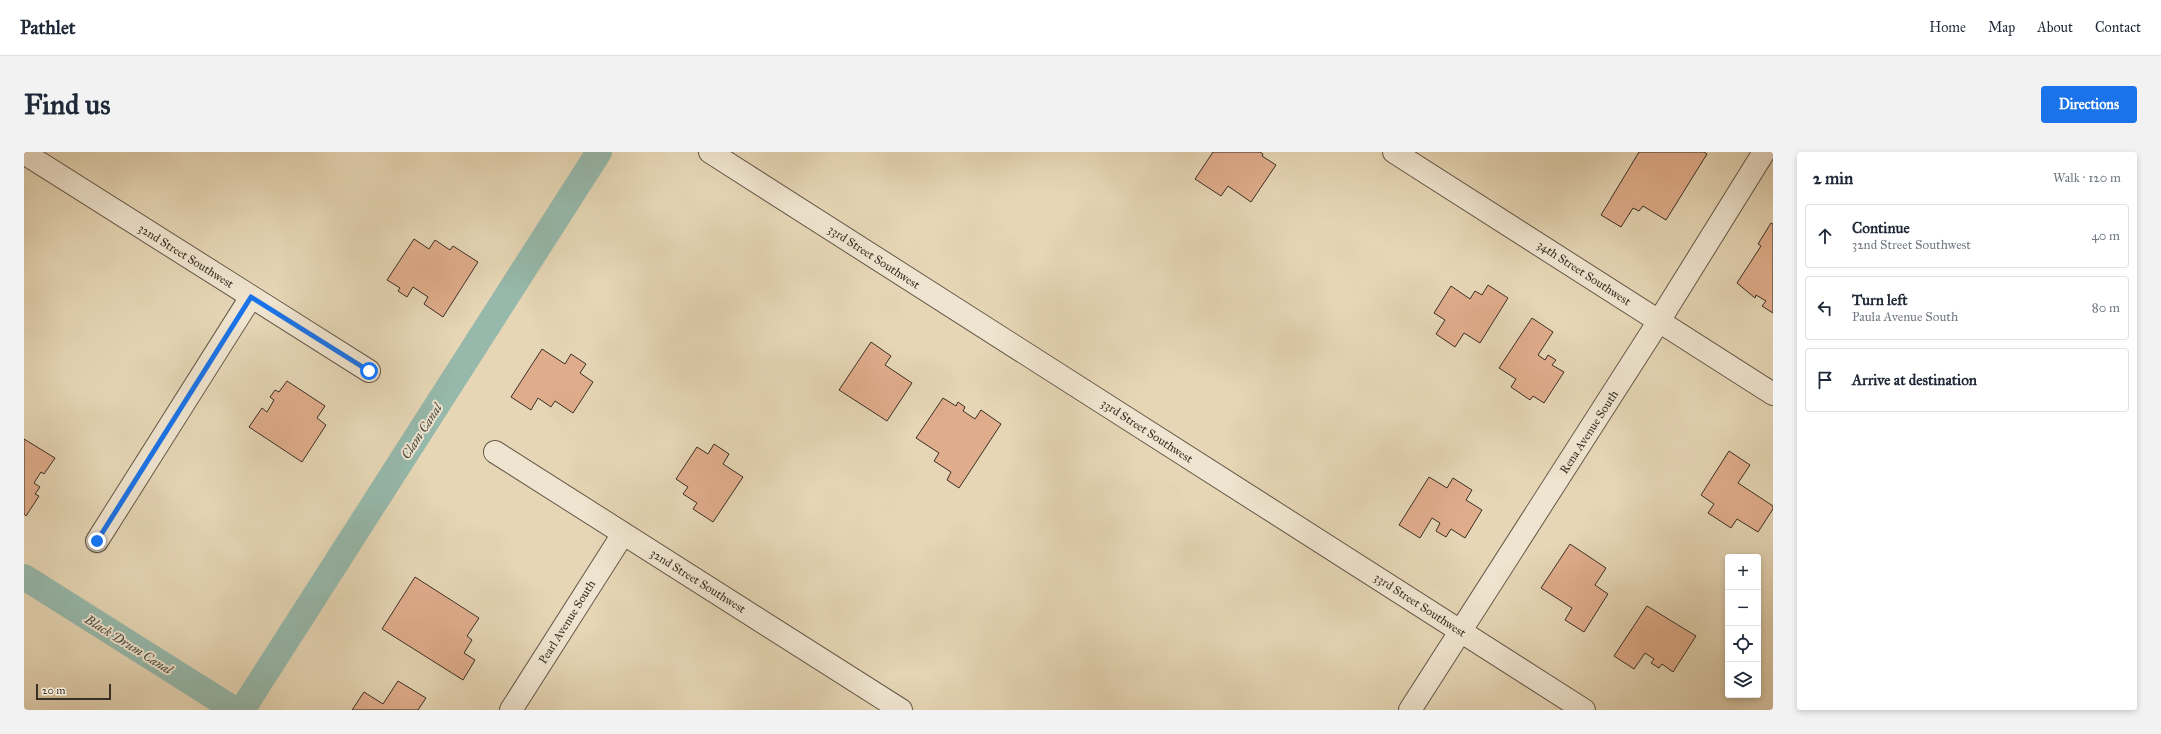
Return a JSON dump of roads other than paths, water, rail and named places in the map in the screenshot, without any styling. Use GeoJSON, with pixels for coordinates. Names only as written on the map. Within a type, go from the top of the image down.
{"type":"FeatureCollection","features":[{"type":"Feature","properties":{"kind":"street","name":"33rd Street Southwest"},"geometry":{"type":"LineString","coordinates":[[710,152],[1584,710]]}},
{"type":"Feature","properties":{"kind":"street","name":"34th Street Southwest"},"geometry":{"type":"LineString","coordinates":[[1394,152],[1773,394]]}},
{"type":"Feature","properties":{"kind":"street","name":"Rena Avenue South"},"geometry":{"type":"LineString","coordinates":[[1410,710],[1659,321],[1764,152]]}},
{"type":"Feature","properties":{"kind":"street","name":"32nd Street Southwest"},"geometry":{"type":"LineString","coordinates":[[24,153],[369,371]]}},
{"type":"Feature","properties":{"kind":"street"},"geometry":{"type":"LineString","coordinates":[[97,541],[251,297]]}},
{"type":"Feature","properties":{"kind":"street","name":"32nd Street Southwest"},"geometry":{"type":"LineString","coordinates":[[495,452],[901,710]]}},
{"type":"Feature","properties":{"kind":"street","name":"Pearl Avenue South"},"geometry":{"type":"LineString","coordinates":[[511,710],[623,534]]}},
{"type":"Feature","properties":{"kind":"waterway","name":"Clam Canal"},"geometry":{"type":"LineString","coordinates":[[242,710],[599,152]]}},
{"type":"Feature","properties":{"kind":"waterway","name":"Black Drum Canal"},"geometry":{"type":"LineString","coordinates":[[24,577],[235,710]]}}]}
